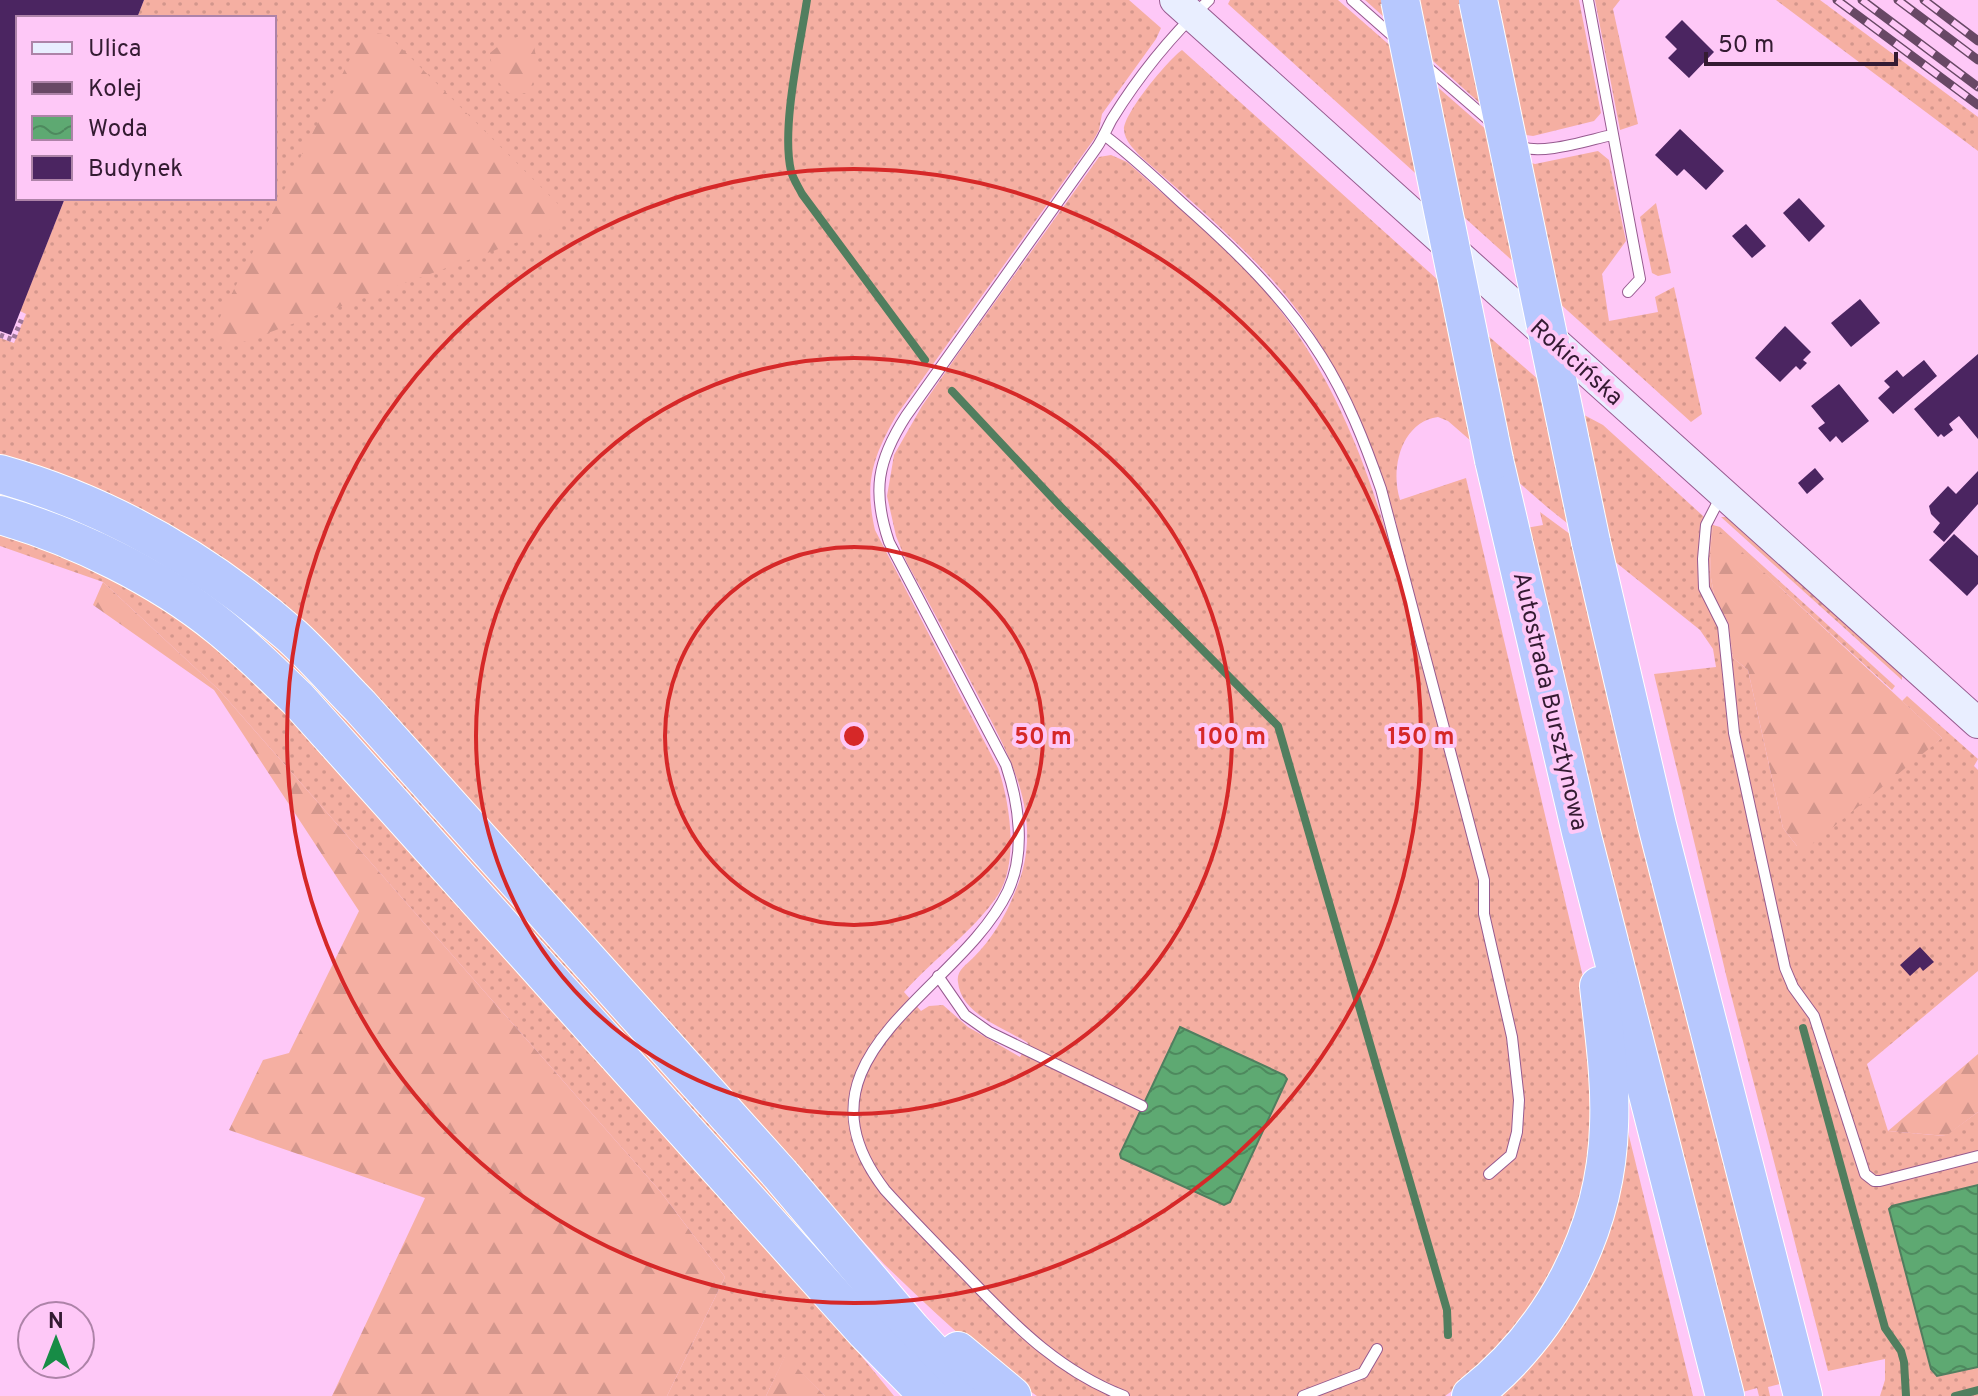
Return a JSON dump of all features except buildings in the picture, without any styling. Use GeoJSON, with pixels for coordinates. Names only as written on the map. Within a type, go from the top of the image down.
{"type":"FeatureCollection","features":[{"type":"Feature","properties":{"kind":"highway","name":"Autostrada Bursztynowa"},"geometry":{"type":"LineString","coordinates":[[1400,0],[1494,460],[1581,832],[1725,1396]]}},
{"type":"Feature","properties":{"kind":"highway"},"geometry":{"type":"LineString","coordinates":[[1478,0],[1591,542],[1657,825],[1800,1388]]}},
{"type":"Feature","properties":{"kind":"highway"},"geometry":{"type":"LineString","coordinates":[[0,474],[65,495],[165,543],[217,576],[294,638],[360,706],[780,1174],[911,1329],[973,1396]]}},
{"type":"Feature","properties":{"kind":"highway"},"geometry":{"type":"LineString","coordinates":[[0,515],[104,555],[180,598],[219,626],[297,698],[866,1332],[929,1396]]}},
{"type":"Feature","properties":{"kind":"highway"},"geometry":{"type":"LineString","coordinates":[[1471,1396],[1524,1345],[1553,1307],[1584,1244],[1605,1167],[1609,1115],[1608,1057],[1581,832]]}},
{"type":"Feature","properties":{"kind":"highway"},"geometry":{"type":"LineString","coordinates":[[780,1174],[927,1324],[1012,1396]]}},
{"type":"Feature","properties":{"kind":"highway"},"geometry":{"type":"LineString","coordinates":[[866,1332],[915,1396]]}},
{"type":"Feature","properties":{"kind":"main road","name":"Rokicińska"},"geometry":{"type":"LineString","coordinates":[[1192,5],[1978,723]]}},
{"type":"Feature","properties":{"kind":"lane"},"geometry":{"type":"LineString","coordinates":[[1352,0],[1519,147],[1527,150],[1546,149],[1612,135]]}},
{"type":"Feature","properties":{"kind":"lane"},"geometry":{"type":"LineString","coordinates":[[1588,0],[1640,279],[1628,292]]}},
{"type":"Feature","properties":{"kind":"lane"},"geometry":{"type":"LineString","coordinates":[[1124,1396],[1091,1383],[1032,1342],[885,1190],[860,1150],[853,1108],[855,1090],[864,1064],[881,1038],[976,937],[998,908],[1009,888],[1017,853],[1017,812],[1011,780],[1000,752],[889,542],[879,509],[880,470],[888,446],[906,416],[1192,5]]}},
{"type":"Feature","properties":{"kind":"lane"},"geometry":{"type":"LineString","coordinates":[[1104,135],[1239,254],[1279,300],[1311,341],[1334,378],[1368,450],[1484,880],[1486,926],[1512,1037],[1519,1100],[1517,1132],[1511,1155],[1489,1174]]}},
{"type":"Feature","properties":{"kind":"lane"},"geometry":{"type":"LineString","coordinates":[[1723,493],[1706,525],[1704,588],[1723,626],[1734,733],[1790,979],[1814,1016],[1865,1174],[1869,1178],[1880,1181],[1978,1156]]}},
{"type":"Feature","properties":{"kind":"lane"},"geometry":{"type":"LineString","coordinates":[[938,976],[965,1015],[989,1032],[1142,1106]]}},
{"type":"Feature","properties":{"kind":"lane"},"geometry":{"type":"LineString","coordinates":[[1303,1396],[1363,1373],[1377,1349]]}},
{"type":"Feature","properties":{"kind":"path"},"geometry":{"type":"LineString","coordinates":[[0,335],[13,340],[23,316]]}},
{"type":"Feature","properties":{"kind":"green space"},"geometry":{"type":"Polygon","coordinates":[[[144,0],[1129,0],[1161,28],[1156,39],[1102,114],[1094,139],[896,416],[881,444],[873,470],[870,498],[875,530],[998,768],[1009,815],[1009,866],[998,895],[977,921],[904,992],[921,1011],[929,1006],[943,1005],[968,1027],[1020,1057],[1028,1043],[975,1012],[961,993],[958,978],[962,968],[986,943],[1002,919],[1024,864],[1027,837],[1019,785],[999,735],[907,563],[896,536],[887,496],[894,455],[922,406],[1099,157],[1111,155],[1127,162],[1216,241],[1270,297],[1293,327],[1331,390],[1361,458],[1385,529],[1397,526],[1361,424],[1330,360],[1311,330],[1251,257],[1140,156],[1126,138],[1126,122],[1138,100],[1182,50],[1458,298],[1486,334],[1571,408],[1603,425],[1895,686],[1892,690],[1713,526],[1710,552],[1715,600],[1728,622],[1733,658],[1748,670],[1783,828],[1797,846],[1942,738],[1902,701],[1907,696],[1978,759],[1974,766],[1978,770],[1978,971],[1867,1064],[1888,1131],[1945,1136],[1978,1112],[1978,1396],[1880,1396],[1885,1380],[1885,1359],[1828,1371],[1728,983],[1654,674],[1716,667],[1713,649],[1700,630],[1547,507],[1448,421],[1438,417],[1425,421],[1407,437],[1398,461],[1397,488],[1400,500],[1466,478],[1583,977],[1596,1099],[1581,1208],[1535,1305],[1467,1380],[1445,1396],[1037,1396],[1016,1381],[958,1333],[884,1264],[324,645],[0,456],[0,338],[14,343],[26,314],[20,311],[64,200],[276,200],[276,16],[138,16],[144,0]]]}},
{"type":"Feature","properties":{"kind":"green space"},"geometry":{"type":"Polygon","coordinates":[[[1230,0],[1338,0],[1521,160],[1535,164],[1598,151],[1609,160],[1626,241],[1602,274],[1609,321],[1658,312],[1655,297],[1674,287],[1702,414],[1691,422],[1228,4],[1230,0]]]}},
{"type":"Feature","properties":{"kind":"green space"},"geometry":{"type":"Polygon","coordinates":[[[1365,0],[1579,0],[1601,113],[1594,121],[1533,136],[1513,133],[1365,0]]]}},
{"type":"Feature","properties":{"kind":"green space"},"geometry":{"type":"Polygon","coordinates":[[[1595,0],[1620,0],[1613,9],[1638,124],[1620,130],[1595,0]]]}},
{"type":"Feature","properties":{"kind":"green space"},"geometry":{"type":"Polygon","coordinates":[[[1776,0],[1820,0],[1978,117],[1978,151],[1776,0]]]}},
{"type":"Feature","properties":{"kind":"green space"},"geometry":{"type":"Polygon","coordinates":[[[370,33],[391,38],[560,206],[562,219],[548,231],[232,346],[221,346],[215,327],[361,37],[370,33]]]}},
{"type":"Feature","properties":{"kind":"green space"},"geometry":{"type":"Polygon","coordinates":[[[520,36],[533,42],[535,75],[527,93],[509,93],[495,75],[490,53],[502,43],[520,36]]]}},
{"type":"Feature","properties":{"kind":"green space"},"geometry":{"type":"Polygon","coordinates":[[[1656,203],[1671,273],[1658,276],[1652,273],[1640,217],[1656,203]]]}},
{"type":"Feature","properties":{"kind":"green space"},"geometry":{"type":"Polygon","coordinates":[[[0,491],[61,512],[186,573],[303,669],[887,1316],[946,1396],[314,694],[0,500],[0,491]]]}},
{"type":"Feature","properties":{"kind":"green space"},"geometry":{"type":"Polygon","coordinates":[[[1540,512],[1574,537],[1784,1383],[1768,1387],[1770,1396],[1759,1396],[1757,1388],[1739,1393],[1704,1264],[1526,528],[1543,525],[1540,512]]]}},
{"type":"Feature","properties":{"kind":"green space"},"geometry":{"type":"Polygon","coordinates":[[[1721,517],[1727,517],[1902,674],[1902,680],[1721,517]]]}},
{"type":"Feature","properties":{"kind":"green space"},"geometry":{"type":"Polygon","coordinates":[[[1713,525],[1942,738],[1799,855],[1797,846],[1783,828],[1748,670],[1733,658],[1728,622],[1715,600],[1710,552],[1713,525]]]}},
{"type":"Feature","properties":{"kind":"green space"},"geometry":{"type":"Polygon","coordinates":[[[0,533],[19,538],[132,587],[188,624],[268,691],[809,1292],[894,1396],[825,1396],[785,1357],[766,1396],[667,1396],[725,1277],[660,1191],[219,690],[103,582],[0,546],[0,533]]]}},
{"type":"Feature","properties":{"kind":"green space"},"geometry":{"type":"Polygon","coordinates":[[[103,582],[219,690],[660,1191],[725,1277],[667,1396],[332,1396],[425,1198],[229,1130],[263,1060],[289,1053],[359,911],[214,690],[93,605],[103,582]]]}},
{"type":"Feature","properties":{"kind":"green space"},"geometry":{"type":"Polygon","coordinates":[[[1978,1054],[1978,1112],[1946,1136],[1888,1131],[1978,1054]]]}},
{"type":"Feature","properties":{"kind":"green space"},"geometry":{"type":"Polygon","coordinates":[[[1628,1132],[1693,1396],[1487,1396],[1615,1208],[1624,1172],[1624,1135],[1628,1132]]]}},
{"type":"Feature","properties":{"kind":"green space"},"geometry":{"type":"Polygon","coordinates":[[[785,1356],[825,1396],[766,1396],[785,1356]]]}},
{"type":"Feature","properties":{"kind":"water"},"geometry":{"type":"Polygon","coordinates":[[[1180,1027],[1287,1079],[1230,1202],[1224,1205],[1121,1158],[1120,1154],[1180,1027]]]}},
{"type":"Feature","properties":{"kind":"water"},"geometry":{"type":"Polygon","coordinates":[[[1978,1185],[1978,1367],[1937,1376],[1931,1369],[1889,1209],[1978,1185]]]}},
{"type":"Feature","properties":{"kind":"waterway"},"geometry":{"type":"LineString","coordinates":[[807,0],[788,132],[792,174],[802,194],[925,360]]}},
{"type":"Feature","properties":{"kind":"waterway"},"geometry":{"type":"LineString","coordinates":[[952,391],[1061,507],[1278,726],[1447,1310],[1448,1335]]}},
{"type":"Feature","properties":{"kind":"waterway"},"geometry":{"type":"LineString","coordinates":[[1803,1028],[1885,1328],[1901,1351],[1906,1396]]}},
{"type":"Feature","properties":{"kind":"waterway"},"geometry":{"type":"LineString","coordinates":[[1955,1396],[1978,1390]]}},
{"type":"Feature","properties":{"kind":"railway"},"geometry":{"type":"LineString","coordinates":[[1837,0],[1978,105]]}},
{"type":"Feature","properties":{"kind":"railway"},"geometry":{"type":"LineString","coordinates":[[1862,0],[1978,87]]}},
{"type":"Feature","properties":{"kind":"railway"},"geometry":{"type":"LineString","coordinates":[[1898,0],[1978,60]]}},
{"type":"Feature","properties":{"kind":"railway"},"geometry":{"type":"LineString","coordinates":[[1924,0],[1978,41]]}}]}
